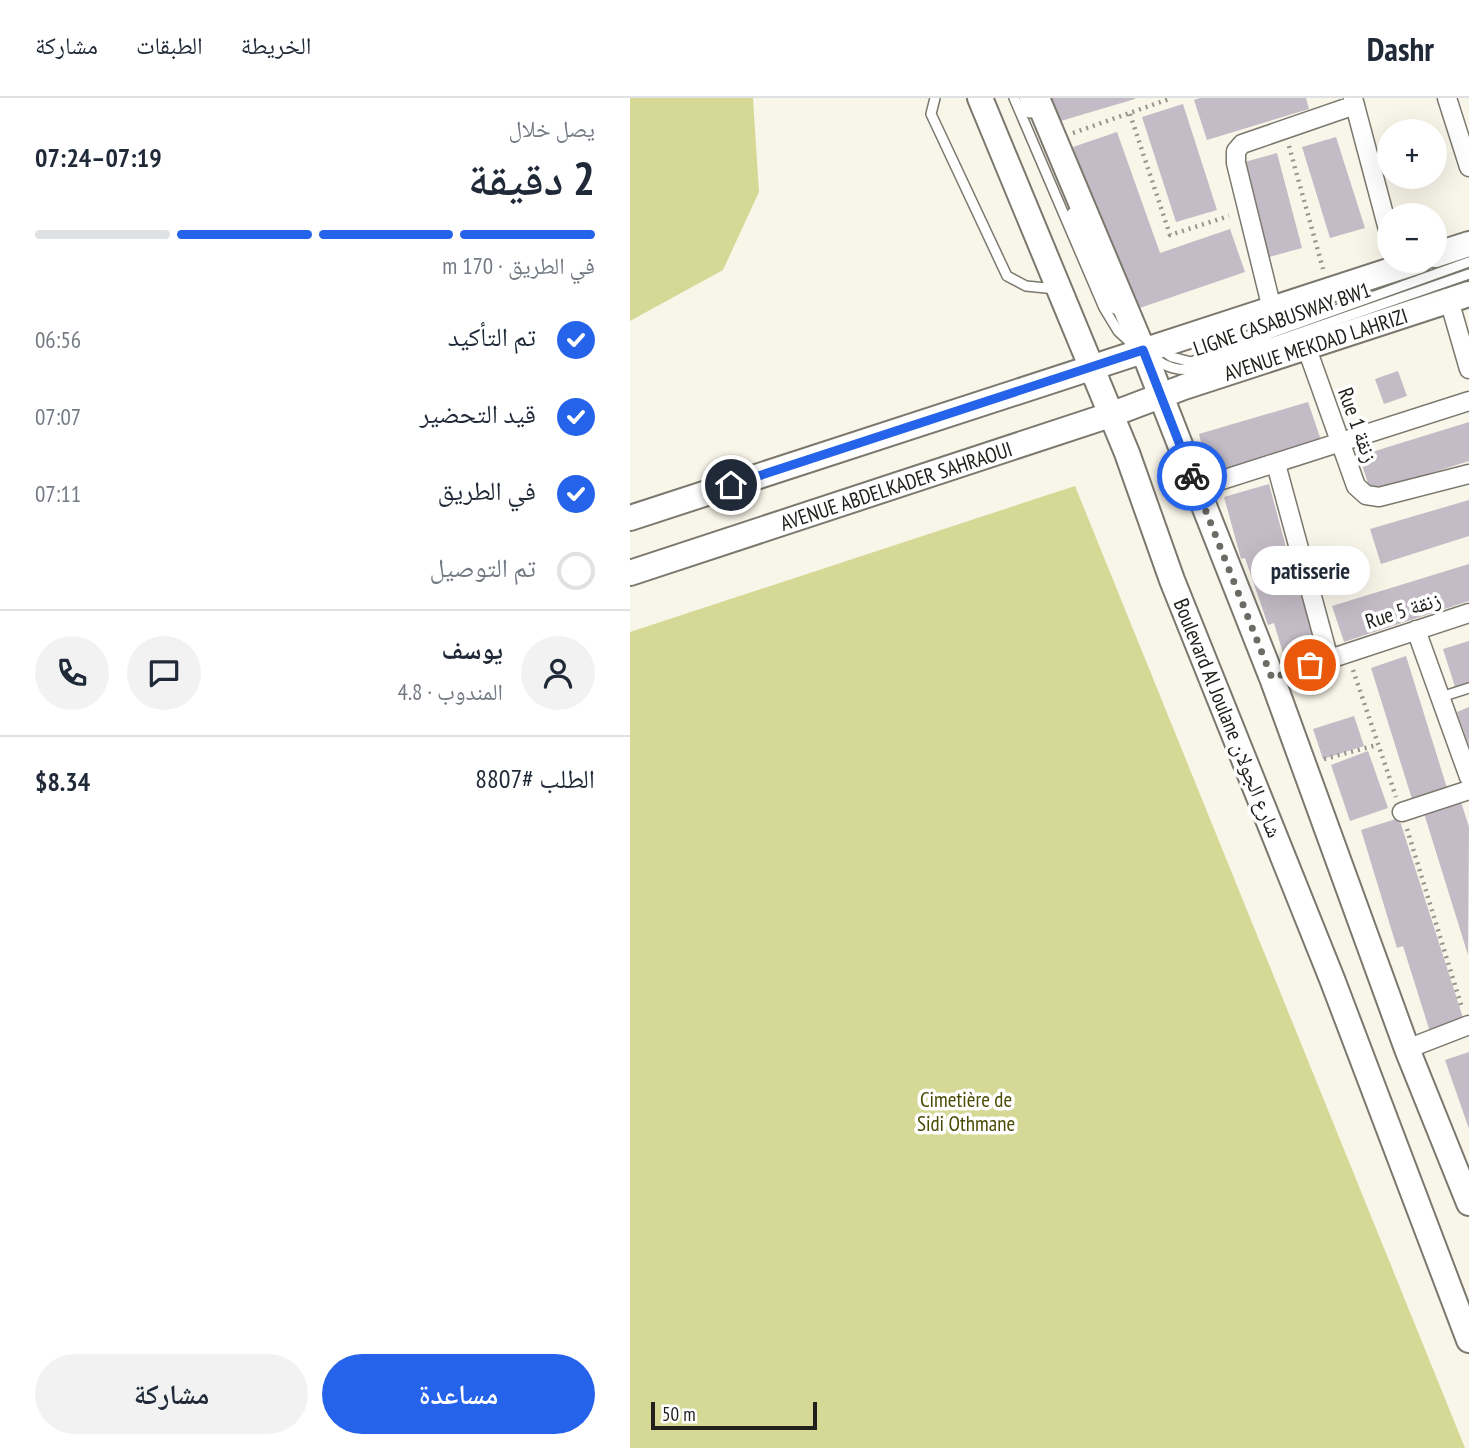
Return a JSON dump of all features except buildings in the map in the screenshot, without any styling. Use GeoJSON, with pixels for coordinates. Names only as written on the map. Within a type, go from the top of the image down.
{"type":"FeatureCollection","features":[{"type":"Feature","properties":{"kind":"main road","name":"Boulevard Al Joulane شارع الجولان"},"geometry":{"type":"LineString","coordinates":[[980,98],[1127,453],[1172,580],[1332,979],[1469,1340]]}},
{"type":"Feature","properties":{"kind":"main road"},"geometry":{"type":"LineString","coordinates":[[1037,98],[1132,327],[1148,348],[1161,395],[1272,678],[1407,1049],[1469,1203]]}},
{"type":"Feature","properties":{"kind":"main road"},"geometry":{"type":"LineString","coordinates":[[1447,252],[1469,244]]}},
{"type":"Feature","properties":{"kind":"main road"},"geometry":{"type":"LineString","coordinates":[[630,518],[1377,273]]}},
{"type":"Feature","properties":{"kind":"main road","name":"AVENUE MEKDAD LAHRIZI"},"geometry":{"type":"LineString","coordinates":[[1161,395],[1459,297]]}},
{"type":"Feature","properties":{"kind":"main road","name":"AVENUE ABDELKADER SAHRAOUI"},"geometry":{"type":"LineString","coordinates":[[630,573],[1110,415],[1161,395]]}},
{"type":"Feature","properties":{"kind":"street"},"geometry":{"type":"LineString","coordinates":[[1447,98],[1469,167]]}},
{"type":"Feature","properties":{"kind":"street"},"geometry":{"type":"LineString","coordinates":[[1272,309],[1236,163],[1236,151],[1242,144],[1354,102],[1381,203]]}},
{"type":"Feature","properties":{"kind":"street"},"geometry":{"type":"LineString","coordinates":[[1459,297],[1469,369]]}},
{"type":"Feature","properties":{"kind":"street","name":"Rue 1 زنقة"},"geometry":{"type":"LineString","coordinates":[[1306,346],[1356,486],[1366,495],[1379,498],[1469,474]]}},
{"type":"Feature","properties":{"kind":"street"},"geometry":{"type":"LineString","coordinates":[[1197,488],[1469,401]]}},
{"type":"Feature","properties":{"kind":"street"},"geometry":{"type":"LineString","coordinates":[[1276,464],[1329,659]]}},
{"type":"Feature","properties":{"kind":"street","name":"Rue 5 زنقة"},"geometry":{"type":"LineString","coordinates":[[1272,678],[1469,612]]}},
{"type":"Feature","properties":{"kind":"street"},"geometry":{"type":"LineString","coordinates":[[1416,630],[1469,778]]}},
{"type":"Feature","properties":{"kind":"street"},"geometry":{"type":"LineString","coordinates":[[1402,812],[1469,790]]}},
{"type":"Feature","properties":{"kind":"street"},"geometry":{"type":"LineString","coordinates":[[1407,1049],[1468,1025]]}},
{"type":"Feature","properties":{"kind":"lane"},"geometry":{"type":"LineString","coordinates":[[935,98],[931,114],[1007,276],[1026,286],[1061,290]]}},
{"type":"Feature","properties":{"kind":"lane","name":"LIGNE CASABUSWAY BW1"},"geometry":{"type":"LineString","coordinates":[[1014,98],[1104,308],[1118,331],[1133,345],[1191,362],[1469,262]]}},
{"type":"Feature","properties":{"kind":"lane"},"geometry":{"type":"LineString","coordinates":[[1024,98],[1108,300],[1132,327]]}},
{"type":"Feature","properties":{"kind":"lane","name":"LIGNE CASABUSWAY BW1"},"geometry":{"type":"LineString","coordinates":[[1148,348],[1163,366],[1182,370],[1196,369],[1469,275]]}},
{"type":"Feature","properties":{"kind":"lane"},"geometry":{"type":"LineString","coordinates":[[1441,697],[1469,688]]}},
{"type":"Feature","properties":{"kind":"path"},"geometry":{"type":"LineString","coordinates":[[1053,139],[1171,98]]}},
{"type":"Feature","properties":{"kind":"path"},"geometry":{"type":"LineString","coordinates":[[1130,114],[1170,235],[1247,210]]}},
{"type":"Feature","properties":{"kind":"path"},"geometry":{"type":"LineString","coordinates":[[1284,129],[1329,290]]}},
{"type":"Feature","properties":{"kind":"path"},"geometry":{"type":"LineString","coordinates":[[1347,653],[1402,812],[1468,1025]]}},
{"type":"Feature","properties":{"kind":"path"},"geometry":{"type":"LineString","coordinates":[[1303,765],[1377,745]]}},
{"type":"Feature","properties":{"kind":"green space"},"geometry":{"type":"Polygon","coordinates":[[[630,98],[753,98],[759,192],[723,270],[630,321],[630,98]]]}},
{"type":"Feature","properties":{"kind":"green space","name":"Cimetière de Sidi Othmane"},"geometry":{"type":"Polygon","coordinates":[[[1075,486],[1465,1448],[630,1448],[630,632],[1075,486]]]}},
{"type":"Feature","properties":{"kind":"way so far"},"geometry":{"type":"LineString","coordinates":[[1192,476],[1272,678],[1310,665]]}},
{"type":"Feature","properties":{"kind":"place","name":"patisserie"},"geometry":{"type":"Point","coordinates":[1310,665]}},
{"type":"Feature","properties":{"kind":"route"},"geometry":{"type":"LineString","coordinates":[[731,485],[1143,350],[1192,476]]}}]}
